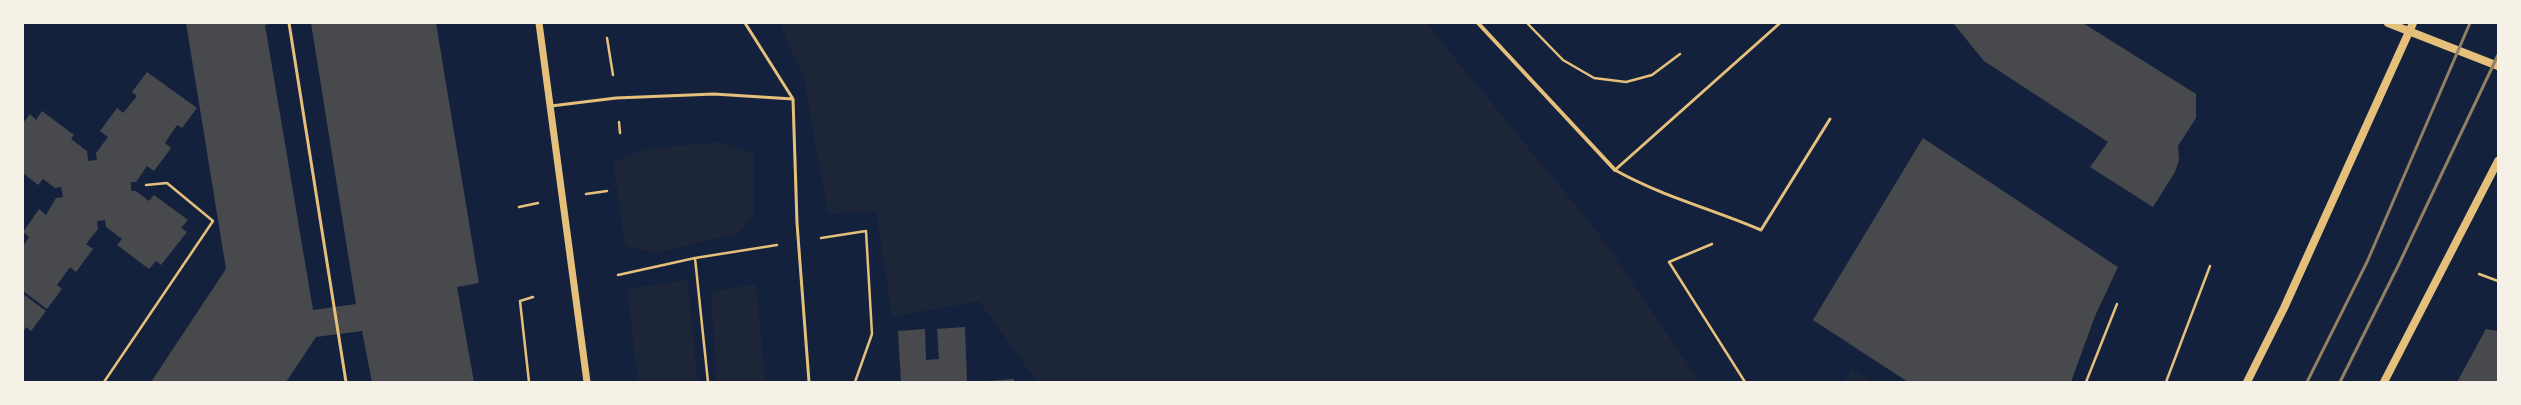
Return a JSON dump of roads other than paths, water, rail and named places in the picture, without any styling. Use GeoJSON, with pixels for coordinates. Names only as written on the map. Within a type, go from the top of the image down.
{"type":"FeatureCollection","features":[{"type":"Feature","properties":{"kind":"main road"},"geometry":{"type":"LineString","coordinates":[[2388,23],[2498,66]]}},
{"type":"Feature","properties":{"kind":"main road"},"geometry":{"type":"LineString","coordinates":[[2247,382],[2284,308],[2413,23]]}},
{"type":"Feature","properties":{"kind":"main road"},"geometry":{"type":"LineString","coordinates":[[2384,382],[2498,161]]}},
{"type":"Feature","properties":{"kind":"street"},"geometry":{"type":"LineString","coordinates":[[539,23],[561,198],[576,284],[587,382]]}},
{"type":"Feature","properties":{"kind":"street"},"geometry":{"type":"LineString","coordinates":[[1478,23],[1614,170]]}},
{"type":"Feature","properties":{"kind":"lane"},"geometry":{"type":"LineString","coordinates":[[289,23],[346,382]]}},
{"type":"Feature","properties":{"kind":"lane"},"geometry":{"type":"LineString","coordinates":[[744,23],[793,99],[798,223],[809,382]]}},
{"type":"Feature","properties":{"kind":"lane"},"geometry":{"type":"LineString","coordinates":[[1780,23],[1614,170],[1646,187],[1727,216],[1761,230],[1830,119]]}},
{"type":"Feature","properties":{"kind":"lane"},"geometry":{"type":"LineString","coordinates":[[549,106],[616,98],[714,94],[793,99]]}},
{"type":"Feature","properties":{"kind":"railway"},"geometry":{"type":"LineString","coordinates":[[2307,382],[2367,262],[2470,23]]}},
{"type":"Feature","properties":{"kind":"railway"},"geometry":{"type":"LineString","coordinates":[[2340,382],[2399,264],[2498,55]]}}]}
